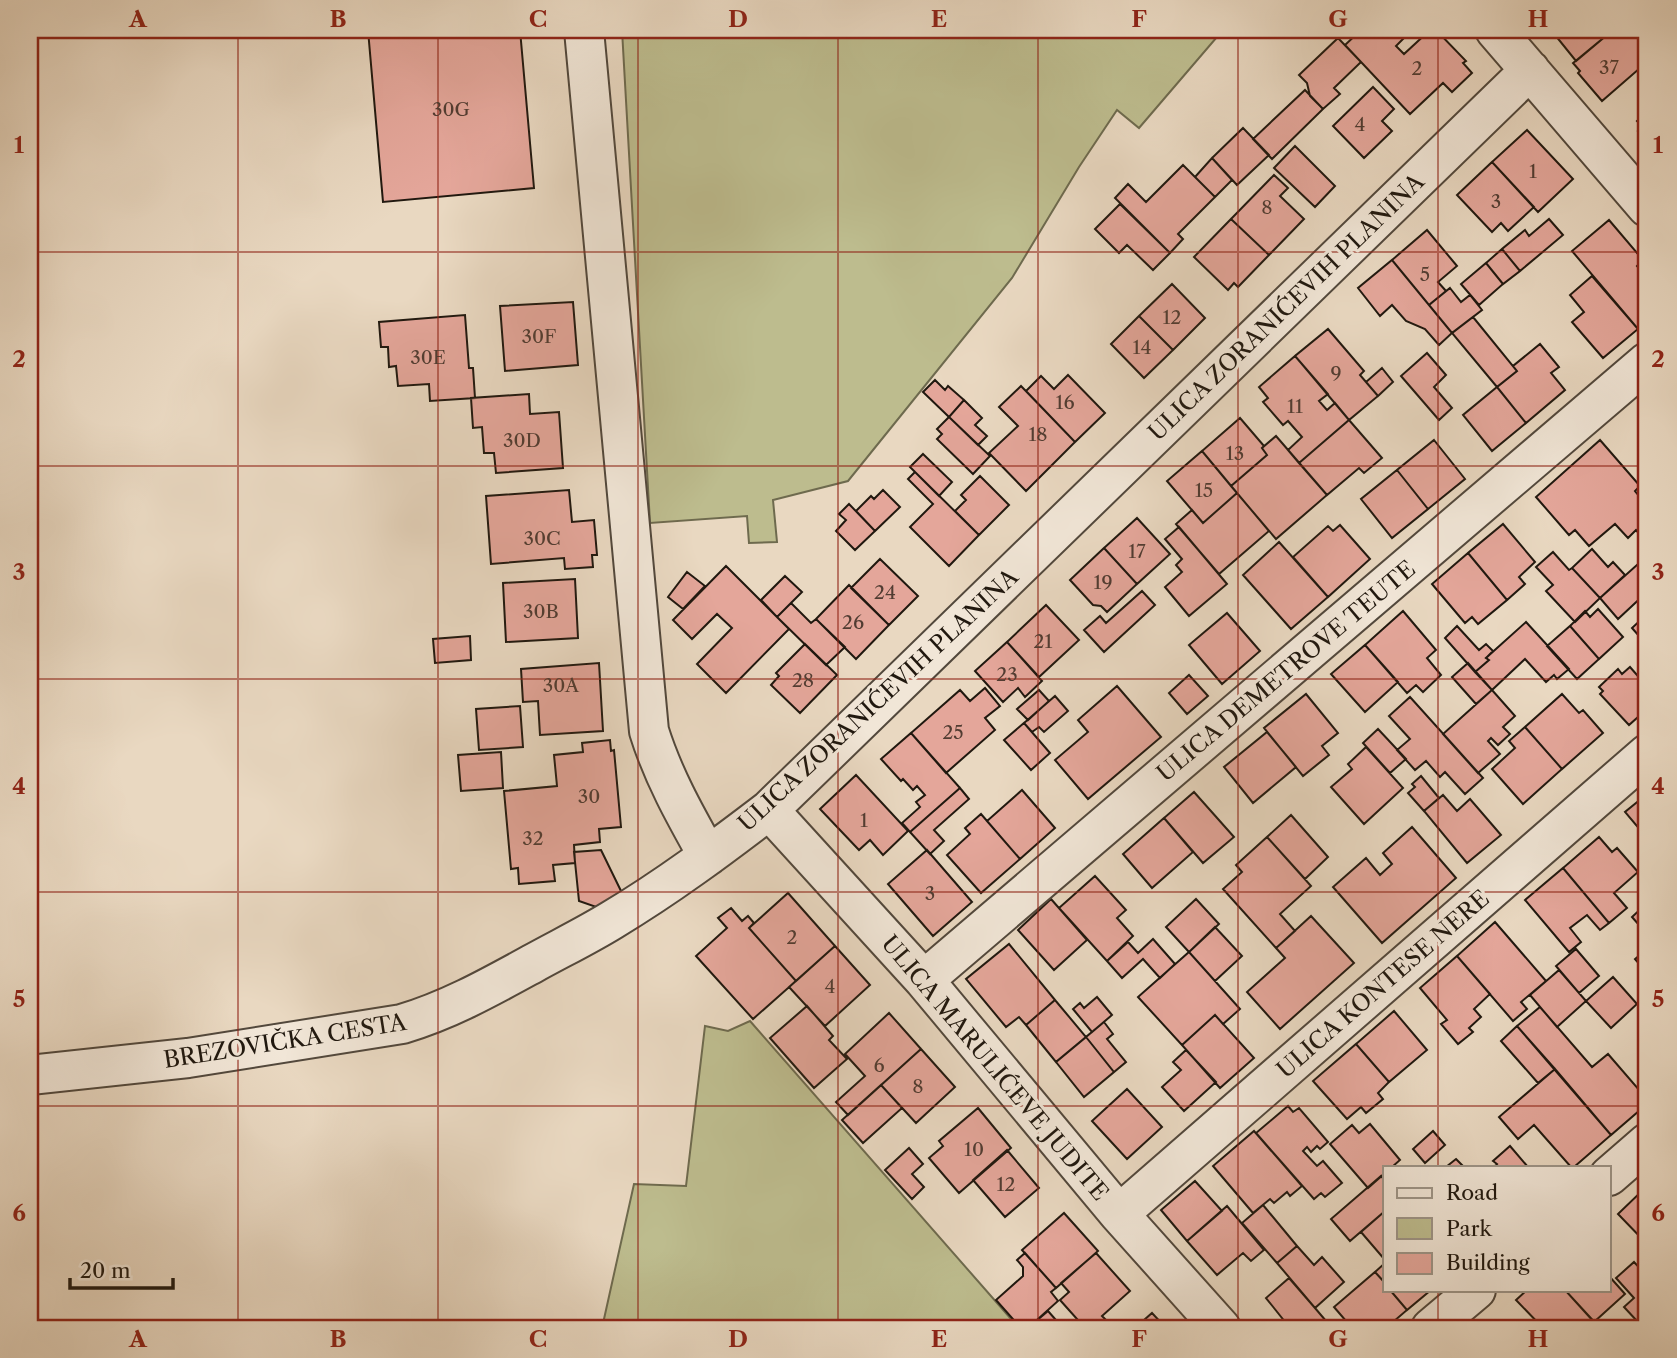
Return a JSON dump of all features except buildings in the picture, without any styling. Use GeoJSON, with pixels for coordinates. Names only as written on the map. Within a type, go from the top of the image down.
{"type":"FeatureCollection","features":[{"type":"Feature","properties":{"kind":"street"},"geometry":{"type":"LineString","coordinates":[[584,30],[649,731],[669,785],[708,856]]}},
{"type":"Feature","properties":{"kind":"street"},"geometry":{"type":"LineString","coordinates":[[1495,30],[1647,207]]}},
{"type":"Feature","properties":{"kind":"street","name":"ULICA ZORANIĆEVIH PLANINA"},"geometry":{"type":"LineString","coordinates":[[708,856],[769,810],[1530,70]]}},
{"type":"Feature","properties":{"kind":"street","name":"ULICA DEMETROVE TEUTE"},"geometry":{"type":"LineString","coordinates":[[924,980],[1647,362]]}},
{"type":"Feature","properties":{"kind":"street","name":"ULICA KONTESE NERE"},"geometry":{"type":"LineString","coordinates":[[1119,1214],[1647,754]]}},
{"type":"Feature","properties":{"kind":"street","name":"ULICA MARULIĆEVE JUDITE"},"geometry":{"type":"LineString","coordinates":[[769,810],[924,980],[1119,1214],[1221,1328]]}},
{"type":"Feature","properties":{"kind":"street","name":"BREZOVIČKA CESTA"},"geometry":{"type":"LineString","coordinates":[[30,1074],[188,1058],[402,1024],[429,1016],[612,920],[708,856]]}},
{"type":"Feature","properties":{"kind":"street"},"geometry":{"type":"LineString","coordinates":[[1610,1175],[1647,1143]]}},
{"type":"Feature","properties":{"kind":"street"},"geometry":{"type":"LineString","coordinates":[[1431,1328],[1474,1292]]}},
{"type":"Feature","properties":{"kind":"green space"},"geometry":{"type":"Polygon","coordinates":[[[622,30],[1223,30],[1139,128],[1117,110],[1012,278],[848,481],[773,500],[777,542],[749,543],[747,516],[650,523],[622,30]]]}},
{"type":"Feature","properties":{"kind":"green space"},"geometry":{"type":"Polygon","coordinates":[[[750,1021],[1019,1328],[602,1328],[634,1184],[686,1186],[705,1026],[728,1031],[750,1021]]]}}]}
